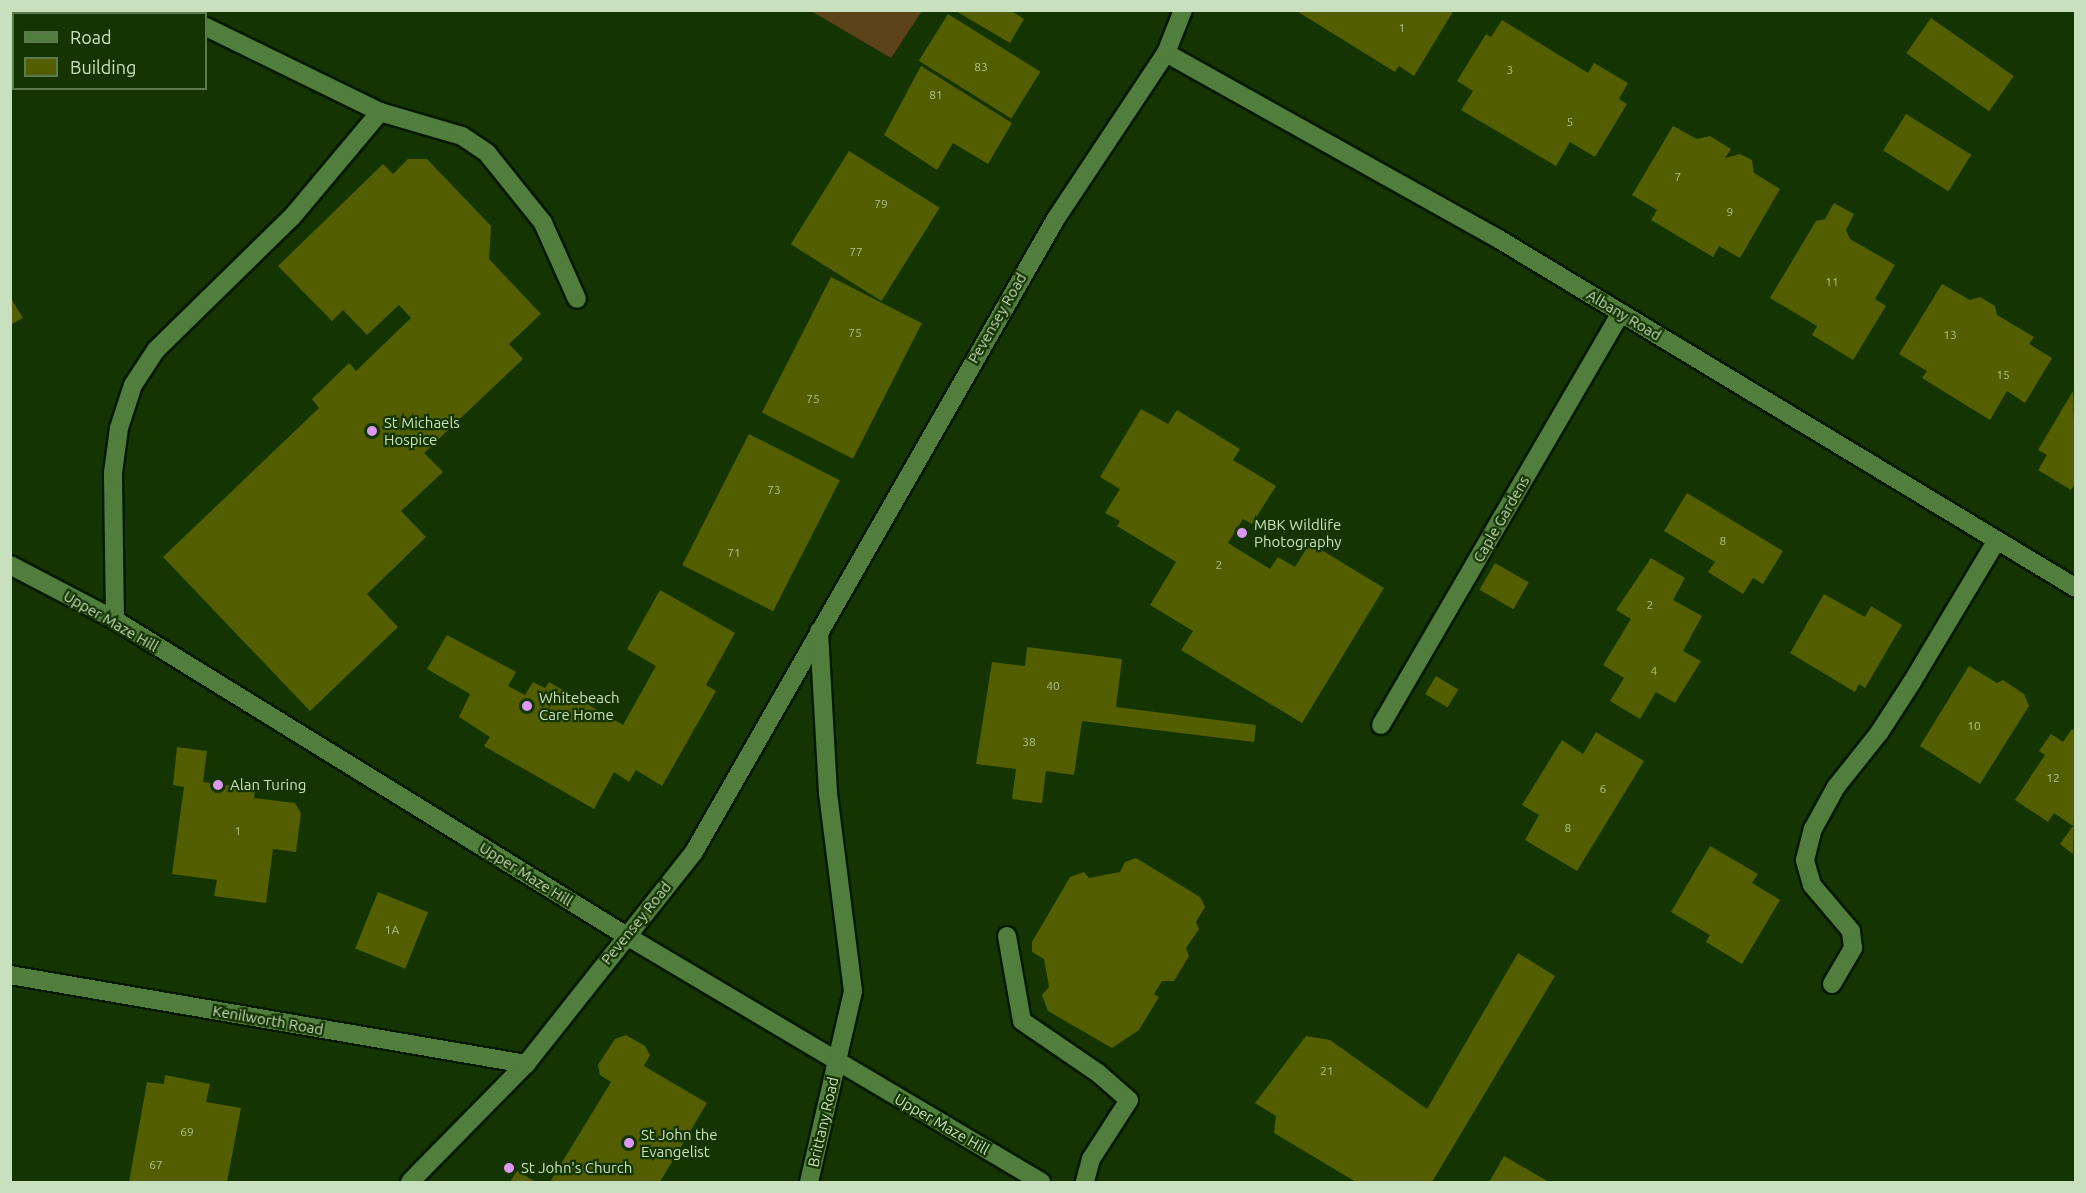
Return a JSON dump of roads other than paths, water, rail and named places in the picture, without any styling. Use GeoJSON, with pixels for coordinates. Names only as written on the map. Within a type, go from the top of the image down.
{"type":"FeatureCollection","features":[{"type":"Feature","properties":{"kind":"street","name":"Pevensey Road"},"geometry":{"type":"LineString","coordinates":[[410,1182],[526,1064],[625,935],[694,852],[1055,220],[1166,53],[1183,10]]}},
{"type":"Feature","properties":{"kind":"street"},"geometry":{"type":"LineString","coordinates":[[207,27],[380,112],[462,136],[487,153],[543,223],[577,299]]}},
{"type":"Feature","properties":{"kind":"street","name":"Albany Road"},"geometry":{"type":"LineString","coordinates":[[1166,53],[1497,238],[2076,588]]}},
{"type":"Feature","properties":{"kind":"street"},"geometry":{"type":"LineString","coordinates":[[115,620],[113,473],[119,428],[133,385],[156,350],[292,217],[380,112]]}},
{"type":"Feature","properties":{"kind":"street","name":"Caple Gardens"},"geometry":{"type":"LineString","coordinates":[[1381,725],[1621,313]]}},
{"type":"Feature","properties":{"kind":"street"},"geometry":{"type":"LineString","coordinates":[[1832,984],[1853,948],[1845,921],[1824,904],[1812,885],[1805,860],[1813,829],[1836,787],[1879,733],[1912,682],[1997,540]]}},
{"type":"Feature","properties":{"kind":"street","name":"Upper Maze Hill"},"geometry":{"type":"LineString","coordinates":[[10,565],[115,620],[625,935],[1041,1182]]}},
{"type":"Feature","properties":{"kind":"street"},"geometry":{"type":"LineString","coordinates":[[819,631],[828,793],[853,991],[837,1062]]}},
{"type":"Feature","properties":{"kind":"street"},"geometry":{"type":"LineString","coordinates":[[1007,936],[1022,1021],[1098,1073],[1128,1100],[1091,1160],[1085,1182]]}},
{"type":"Feature","properties":{"kind":"street","name":"Kenilworth Road"},"geometry":{"type":"LineString","coordinates":[[10,975],[526,1064]]}},
{"type":"Feature","properties":{"kind":"street","name":"Brittany Road"},"geometry":{"type":"LineString","coordinates":[[809,1182],[837,1062]]}},
{"type":"Feature","properties":{"kind":"place","name":"St Michaels Hospice"},"geometry":{"type":"Point","coordinates":[372,431]}},
{"type":"Feature","properties":{"kind":"place","name":"MBK Wildlife Photography"},"geometry":{"type":"Point","coordinates":[1242,533]}},
{"type":"Feature","properties":{"kind":"place","name":"Whitebeach Care Home"},"geometry":{"type":"Point","coordinates":[527,706]}},
{"type":"Feature","properties":{"kind":"place","name":"Alan Turing"},"geometry":{"type":"Point","coordinates":[218,785]}},
{"type":"Feature","properties":{"kind":"place","name":"St John the Evangelist"},"geometry":{"type":"Point","coordinates":[629,1143]}},
{"type":"Feature","properties":{"kind":"place","name":"St John's Church"},"geometry":{"type":"Point","coordinates":[509,1168]}}]}
